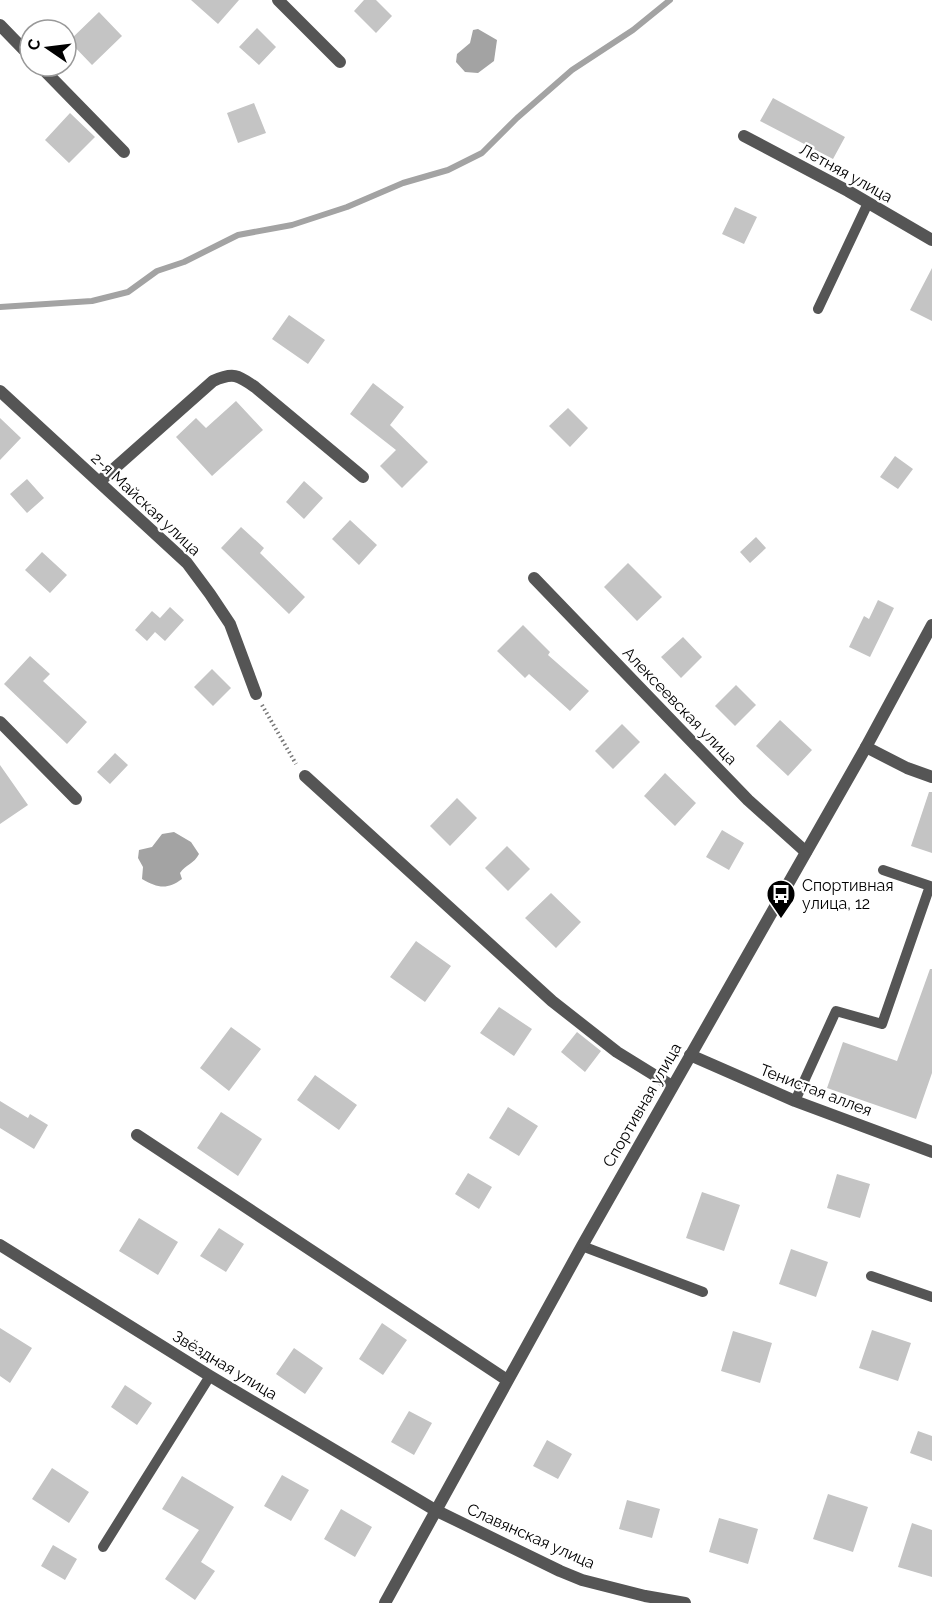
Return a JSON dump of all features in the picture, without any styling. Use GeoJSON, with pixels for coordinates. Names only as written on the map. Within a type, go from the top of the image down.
{"type":"FeatureCollection","features":[{"type":"Feature","properties":{"kind":"street"},"geometry":{"type":"LineString","coordinates":[[278,0],[340,63]]}},
{"type":"Feature","properties":{"kind":"street"},"geometry":{"type":"LineString","coordinates":[[0,26],[18,44]]}},
{"type":"Feature","properties":{"kind":"street"},"geometry":{"type":"LineString","coordinates":[[52,78],[124,152]]}},
{"type":"Feature","properties":{"kind":"street","name":"Летняя улица"},"geometry":{"type":"LineString","coordinates":[[744,136],[932,240]]}},
{"type":"Feature","properties":{"kind":"street"},"geometry":{"type":"LineString","coordinates":[[99,482],[213,381],[226,375],[239,376],[255,387],[363,477]]}},
{"type":"Feature","properties":{"kind":"street","name":"2-я Майская улица"},"geometry":{"type":"LineString","coordinates":[[0,391],[174,549],[210,594],[230,624],[256,694]]}},
{"type":"Feature","properties":{"kind":"street","name":"Алексеевская улица"},"geometry":{"type":"LineString","coordinates":[[534,578],[748,800],[806,852]]}},
{"type":"Feature","properties":{"kind":"street","name":"Спортивная улица"},"geometry":{"type":"LineString","coordinates":[[385,1603],[507,1380],[866,747],[932,625]]}},
{"type":"Feature","properties":{"kind":"street"},"geometry":{"type":"LineString","coordinates":[[0,722],[76,799]]}},
{"type":"Feature","properties":{"kind":"street"},"geometry":{"type":"LineString","coordinates":[[866,747],[907,768],[932,777]]}},
{"type":"Feature","properties":{"kind":"street"},"geometry":{"type":"LineString","coordinates":[[305,776],[552,1001],[617,1052],[672,1086]]}},
{"type":"Feature","properties":{"kind":"street","name":"Тенистая аллея"},"geometry":{"type":"LineString","coordinates":[[690,1055],[795,1101],[932,1152]]}},
{"type":"Feature","properties":{"kind":"street"},"geometry":{"type":"LineString","coordinates":[[137,1135],[507,1380]]}},
{"type":"Feature","properties":{"kind":"street","name":"Звёздная улица"},"geometry":{"type":"LineString","coordinates":[[0,1245],[210,1376],[435,1510]]}},
{"type":"Feature","properties":{"kind":"street","name":"Славянская улица"},"geometry":{"type":"LineString","coordinates":[[435,1510],[582,1580],[644,1599],[685,1603]]}},
{"type":"Feature","properties":{"kind":"lane"},"geometry":{"type":"LineString","coordinates":[[818,309],[868,203]]}},
{"type":"Feature","properties":{"kind":"lane"},"geometry":{"type":"LineString","coordinates":[[795,1101],[836,1011],[882,1024],[930,886],[883,870]]}},
{"type":"Feature","properties":{"kind":"lane"},"geometry":{"type":"LineString","coordinates":[[582,1246],[704,1292]]}},
{"type":"Feature","properties":{"kind":"lane"},"geometry":{"type":"LineString","coordinates":[[872,1276],[932,1297]]}},
{"type":"Feature","properties":{"kind":"lane"},"geometry":{"type":"LineString","coordinates":[[103,1547],[210,1376]]}},
{"type":"Feature","properties":{"kind":"path"},"geometry":{"type":"LineString","coordinates":[[256,694],[285,747],[305,776]]}},
{"type":"Feature","properties":{"kind":"shaded area"},"geometry":{"type":"Polygon","coordinates":[[[478,29],[497,40],[494,61],[478,73],[465,72],[456,62],[457,54],[470,43],[473,30],[478,29]]]}},
{"type":"Feature","properties":{"kind":"shaded area"},"geometry":{"type":"Polygon","coordinates":[[[174,832],[191,842],[199,854],[197,857],[180,873],[182,879],[172,885],[158,886],[142,879],[143,867],[138,858],[139,850],[152,847],[162,834],[174,832]]]}},
{"type":"Feature","properties":{"kind":"building"},"geometry":{"type":"Polygon","coordinates":[[[191,0],[239,0],[218,24],[191,0]]]}},
{"type":"Feature","properties":{"kind":"building"},"geometry":{"type":"Polygon","coordinates":[[[364,0],[376,0],[392,16],[376,33],[354,11],[364,0]]]}},
{"type":"Feature","properties":{"kind":"building"},"geometry":{"type":"Polygon","coordinates":[[[99,12],[122,36],[92,65],[78,50],[78,32],[99,12]]]}},
{"type":"Feature","properties":{"kind":"building"},"geometry":{"type":"Polygon","coordinates":[[[257,28],[276,47],[259,65],[239,47],[257,28]]]}},
{"type":"Feature","properties":{"kind":"building"},"geometry":{"type":"Polygon","coordinates":[[[773,98],[845,137],[833,159],[760,121],[773,98]]]}},
{"type":"Feature","properties":{"kind":"building"},"geometry":{"type":"Polygon","coordinates":[[[254,103],[266,133],[238,143],[227,113],[254,103]]]}},
{"type":"Feature","properties":{"kind":"building"},"geometry":{"type":"Polygon","coordinates":[[[70,113],[95,137],[69,163],[45,140],[70,113]]]}},
{"type":"Feature","properties":{"kind":"building"},"geometry":{"type":"Polygon","coordinates":[[[735,207],[757,217],[744,244],[722,234],[735,207]]]}},
{"type":"Feature","properties":{"kind":"building"},"geometry":{"type":"Polygon","coordinates":[[[932,268],[932,321],[910,310],[932,268]]]}},
{"type":"Feature","properties":{"kind":"building"},"geometry":{"type":"Polygon","coordinates":[[[289,315],[325,340],[308,364],[272,339],[289,315]]]}},
{"type":"Feature","properties":{"kind":"building"},"geometry":{"type":"Polygon","coordinates":[[[373,383],[404,407],[390,425],[428,462],[402,488],[380,466],[396,450],[350,414],[373,383]]]}},
{"type":"Feature","properties":{"kind":"building"},"geometry":{"type":"Polygon","coordinates":[[[236,401],[263,430],[212,476],[176,437],[196,418],[206,428],[236,401]]]}},
{"type":"Feature","properties":{"kind":"building"},"geometry":{"type":"Polygon","coordinates":[[[568,408],[588,428],[570,447],[549,426],[568,408]]]}},
{"type":"Feature","properties":{"kind":"building"},"geometry":{"type":"Polygon","coordinates":[[[0,418],[21,438],[0,460],[0,418]]]}},
{"type":"Feature","properties":{"kind":"building"},"geometry":{"type":"Polygon","coordinates":[[[895,456],[913,469],[898,489],[880,477],[895,456]]]}},
{"type":"Feature","properties":{"kind":"building"},"geometry":{"type":"Polygon","coordinates":[[[27,479],[44,498],[27,513],[10,494],[27,479]]]}},
{"type":"Feature","properties":{"kind":"building"},"geometry":{"type":"Polygon","coordinates":[[[304,481],[323,498],[304,519],[286,502],[304,481]]]}},
{"type":"Feature","properties":{"kind":"building"},"geometry":{"type":"Polygon","coordinates":[[[350,520],[377,545],[359,565],[332,539],[350,520]]]}},
{"type":"Feature","properties":{"kind":"building"},"geometry":{"type":"Polygon","coordinates":[[[241,527],[264,548],[260,553],[305,597],[289,614],[221,548],[241,527]]]}},
{"type":"Feature","properties":{"kind":"building"},"geometry":{"type":"Polygon","coordinates":[[[756,537],[766,548],[750,563],[740,552],[756,537]]]}},
{"type":"Feature","properties":{"kind":"building"},"geometry":{"type":"Polygon","coordinates":[[[42,552],[67,575],[50,593],[25,570],[42,552]]]}},
{"type":"Feature","properties":{"kind":"building"},"geometry":{"type":"Polygon","coordinates":[[[628,563],[662,597],[637,621],[604,587],[628,563]]]}},
{"type":"Feature","properties":{"kind":"building"},"geometry":{"type":"Polygon","coordinates":[[[878,600],[894,608],[870,657],[849,647],[864,616],[869,619],[878,600]]]}},
{"type":"Feature","properties":{"kind":"building"},"geometry":{"type":"Polygon","coordinates":[[[170,607],[184,620],[165,641],[155,632],[147,641],[135,630],[152,611],[160,618],[170,607]]]}},
{"type":"Feature","properties":{"kind":"building"},"geometry":{"type":"Polygon","coordinates":[[[523,625],[550,652],[548,655],[589,691],[570,711],[529,674],[525,678],[497,651],[523,625]]]}},
{"type":"Feature","properties":{"kind":"building"},"geometry":{"type":"Polygon","coordinates":[[[683,637],[702,657],[681,678],[661,657],[683,637]]]}},
{"type":"Feature","properties":{"kind":"building"},"geometry":{"type":"Polygon","coordinates":[[[30,656],[50,674],[43,681],[87,722],[67,744],[4,684],[30,656]]]}},
{"type":"Feature","properties":{"kind":"building"},"geometry":{"type":"Polygon","coordinates":[[[212,669],[231,688],[213,706],[194,687],[212,669]]]}},
{"type":"Feature","properties":{"kind":"building"},"geometry":{"type":"Polygon","coordinates":[[[736,685],[756,705],[735,726],[715,706],[736,685]]]}},
{"type":"Feature","properties":{"kind":"building"},"geometry":{"type":"Polygon","coordinates":[[[780,720],[812,750],[788,776],[756,746],[780,720]]]}},
{"type":"Feature","properties":{"kind":"building"},"geometry":{"type":"Polygon","coordinates":[[[622,724],[640,742],[613,769],[595,751],[622,724]]]}},
{"type":"Feature","properties":{"kind":"building"},"geometry":{"type":"Polygon","coordinates":[[[115,753],[128,765],[110,784],[97,772],[115,753]]]}},
{"type":"Feature","properties":{"kind":"building"},"geometry":{"type":"Polygon","coordinates":[[[0,765],[28,805],[0,824],[0,765]]]}},
{"type":"Feature","properties":{"kind":"building"},"geometry":{"type":"Polygon","coordinates":[[[665,773],[696,803],[675,826],[644,796],[665,773]]]}},
{"type":"Feature","properties":{"kind":"building"},"geometry":{"type":"Polygon","coordinates":[[[929,792],[932,792],[932,853],[911,846],[929,792]]]}},
{"type":"Feature","properties":{"kind":"building"},"geometry":{"type":"Polygon","coordinates":[[[457,798],[477,818],[450,846],[430,826],[457,798]]]}},
{"type":"Feature","properties":{"kind":"building"},"geometry":{"type":"Polygon","coordinates":[[[722,830],[744,843],[729,870],[706,857],[722,830]]]}},
{"type":"Feature","properties":{"kind":"building"},"geometry":{"type":"Polygon","coordinates":[[[507,846],[530,869],[508,891],[485,868],[507,846]]]}},
{"type":"Feature","properties":{"kind":"building"},"geometry":{"type":"Polygon","coordinates":[[[551,893],[581,922],[556,948],[525,918],[551,893]]]}},
{"type":"Feature","properties":{"kind":"building"},"geometry":{"type":"Polygon","coordinates":[[[416,941],[451,966],[425,1002],[390,977],[416,941]]]}},
{"type":"Feature","properties":{"kind":"building"},"geometry":{"type":"Polygon","coordinates":[[[930,969],[932,969],[932,1073],[916,1119],[827,1088],[843,1042],[897,1061],[930,969]]]}},
{"type":"Feature","properties":{"kind":"building"},"geometry":{"type":"Polygon","coordinates":[[[499,1007],[532,1029],[514,1056],[480,1033],[499,1007]]]}},
{"type":"Feature","properties":{"kind":"building"},"geometry":{"type":"Polygon","coordinates":[[[231,1027],[261,1049],[229,1091],[200,1068],[231,1027]]]}},
{"type":"Feature","properties":{"kind":"building"},"geometry":{"type":"Polygon","coordinates":[[[577,1032],[601,1051],[585,1072],[561,1052],[577,1032]]]}},
{"type":"Feature","properties":{"kind":"building"},"geometry":{"type":"Polygon","coordinates":[[[315,1075],[357,1105],[339,1130],[297,1100],[315,1075]]]}},
{"type":"Feature","properties":{"kind":"building"},"geometry":{"type":"Polygon","coordinates":[[[0,1101],[28,1118],[30,1114],[48,1125],[34,1149],[0,1128],[0,1101]]]}},
{"type":"Feature","properties":{"kind":"building"},"geometry":{"type":"Polygon","coordinates":[[[508,1107],[538,1126],[519,1156],[489,1138],[508,1107]]]}},
{"type":"Feature","properties":{"kind":"building"},"geometry":{"type":"Polygon","coordinates":[[[221,1112],[262,1139],[238,1176],[197,1148],[221,1112]]]}},
{"type":"Feature","properties":{"kind":"building"},"geometry":{"type":"Polygon","coordinates":[[[468,1173],[492,1187],[479,1209],[455,1194],[468,1173]]]}},
{"type":"Feature","properties":{"kind":"building"},"geometry":{"type":"Polygon","coordinates":[[[837,1174],[870,1184],[860,1218],[827,1208],[837,1174]]]}},
{"type":"Feature","properties":{"kind":"building"},"geometry":{"type":"Polygon","coordinates":[[[702,1192],[740,1205],[724,1251],[686,1238],[702,1192]]]}},
{"type":"Feature","properties":{"kind":"building"},"geometry":{"type":"Polygon","coordinates":[[[139,1218],[178,1242],[158,1275],[119,1251],[139,1218]]]}},
{"type":"Feature","properties":{"kind":"building"},"geometry":{"type":"Polygon","coordinates":[[[219,1228],[244,1244],[226,1272],[200,1256],[219,1228]]]}},
{"type":"Feature","properties":{"kind":"building"},"geometry":{"type":"Polygon","coordinates":[[[791,1249],[828,1262],[816,1297],[779,1284],[791,1249]]]}},
{"type":"Feature","properties":{"kind":"building"},"geometry":{"type":"Polygon","coordinates":[[[382,1323],[407,1340],[383,1375],[359,1359],[382,1323]]]}},
{"type":"Feature","properties":{"kind":"building"},"geometry":{"type":"Polygon","coordinates":[[[0,1328],[32,1348],[10,1383],[0,1376],[0,1328]]]}},
{"type":"Feature","properties":{"kind":"building"},"geometry":{"type":"Polygon","coordinates":[[[872,1330],[911,1343],[898,1381],[859,1368],[872,1330]]]}},
{"type":"Feature","properties":{"kind":"building"},"geometry":{"type":"Polygon","coordinates":[[[733,1331],[772,1343],[760,1383],[721,1371],[733,1331]]]}},
{"type":"Feature","properties":{"kind":"building"},"geometry":{"type":"Polygon","coordinates":[[[294,1348],[323,1368],[305,1394],[276,1374],[294,1348]]]}},
{"type":"Feature","properties":{"kind":"building"},"geometry":{"type":"Polygon","coordinates":[[[125,1385],[152,1403],[137,1425],[111,1407],[125,1385]]]}},
{"type":"Feature","properties":{"kind":"building"},"geometry":{"type":"Polygon","coordinates":[[[409,1411],[432,1423],[414,1455],[391,1442],[409,1411]]]}},
{"type":"Feature","properties":{"kind":"building"},"geometry":{"type":"Polygon","coordinates":[[[918,1431],[932,1436],[932,1461],[910,1453],[918,1431]]]}},
{"type":"Feature","properties":{"kind":"building"},"geometry":{"type":"Polygon","coordinates":[[[547,1440],[572,1454],[558,1479],[533,1466],[547,1440]]]}},
{"type":"Feature","properties":{"kind":"building"},"geometry":{"type":"Polygon","coordinates":[[[52,1468],[89,1492],[69,1523],[32,1499],[52,1468]]]}},
{"type":"Feature","properties":{"kind":"building"},"geometry":{"type":"Polygon","coordinates":[[[282,1475],[309,1490],[291,1521],[264,1506],[282,1475]]]}},
{"type":"Feature","properties":{"kind":"building"},"geometry":{"type":"Polygon","coordinates":[[[182,1476],[234,1507],[201,1562],[215,1571],[195,1600],[165,1579],[199,1530],[162,1509],[182,1476]]]}},
{"type":"Feature","properties":{"kind":"building"},"geometry":{"type":"Polygon","coordinates":[[[828,1494],[868,1507],[853,1552],[813,1539],[828,1494]]]}},
{"type":"Feature","properties":{"kind":"building"},"geometry":{"type":"Polygon","coordinates":[[[627,1500],[660,1509],[652,1538],[619,1529],[627,1500]]]}},
{"type":"Feature","properties":{"kind":"building"},"geometry":{"type":"Polygon","coordinates":[[[341,1509],[372,1527],[355,1557],[324,1539],[341,1509]]]}},
{"type":"Feature","properties":{"kind":"building"},"geometry":{"type":"Polygon","coordinates":[[[719,1518],[758,1529],[748,1564],[709,1552],[719,1518]]]}},
{"type":"Feature","properties":{"kind":"building"},"geometry":{"type":"Polygon","coordinates":[[[912,1523],[932,1530],[932,1577],[898,1567],[912,1523]]]}},
{"type":"Feature","properties":{"kind":"building"},"geometry":{"type":"Polygon","coordinates":[[[53,1545],[77,1559],[65,1580],[41,1566],[53,1545]]]}},
{"type":"Feature","properties":{"kind":"waterway"},"geometry":{"type":"LineString","coordinates":[[0,307],[92,301],[128,292],[157,271],[184,262],[238,235],[292,225],[347,207],[403,183],[448,170],[482,153],[517,118],[572,70],[633,30],[670,0]]}},
{"type":"Feature","properties":{"kind":"place","name":"Спортивная улица, 12"},"geometry":{"type":"Point","coordinates":[781,920]}}]}
